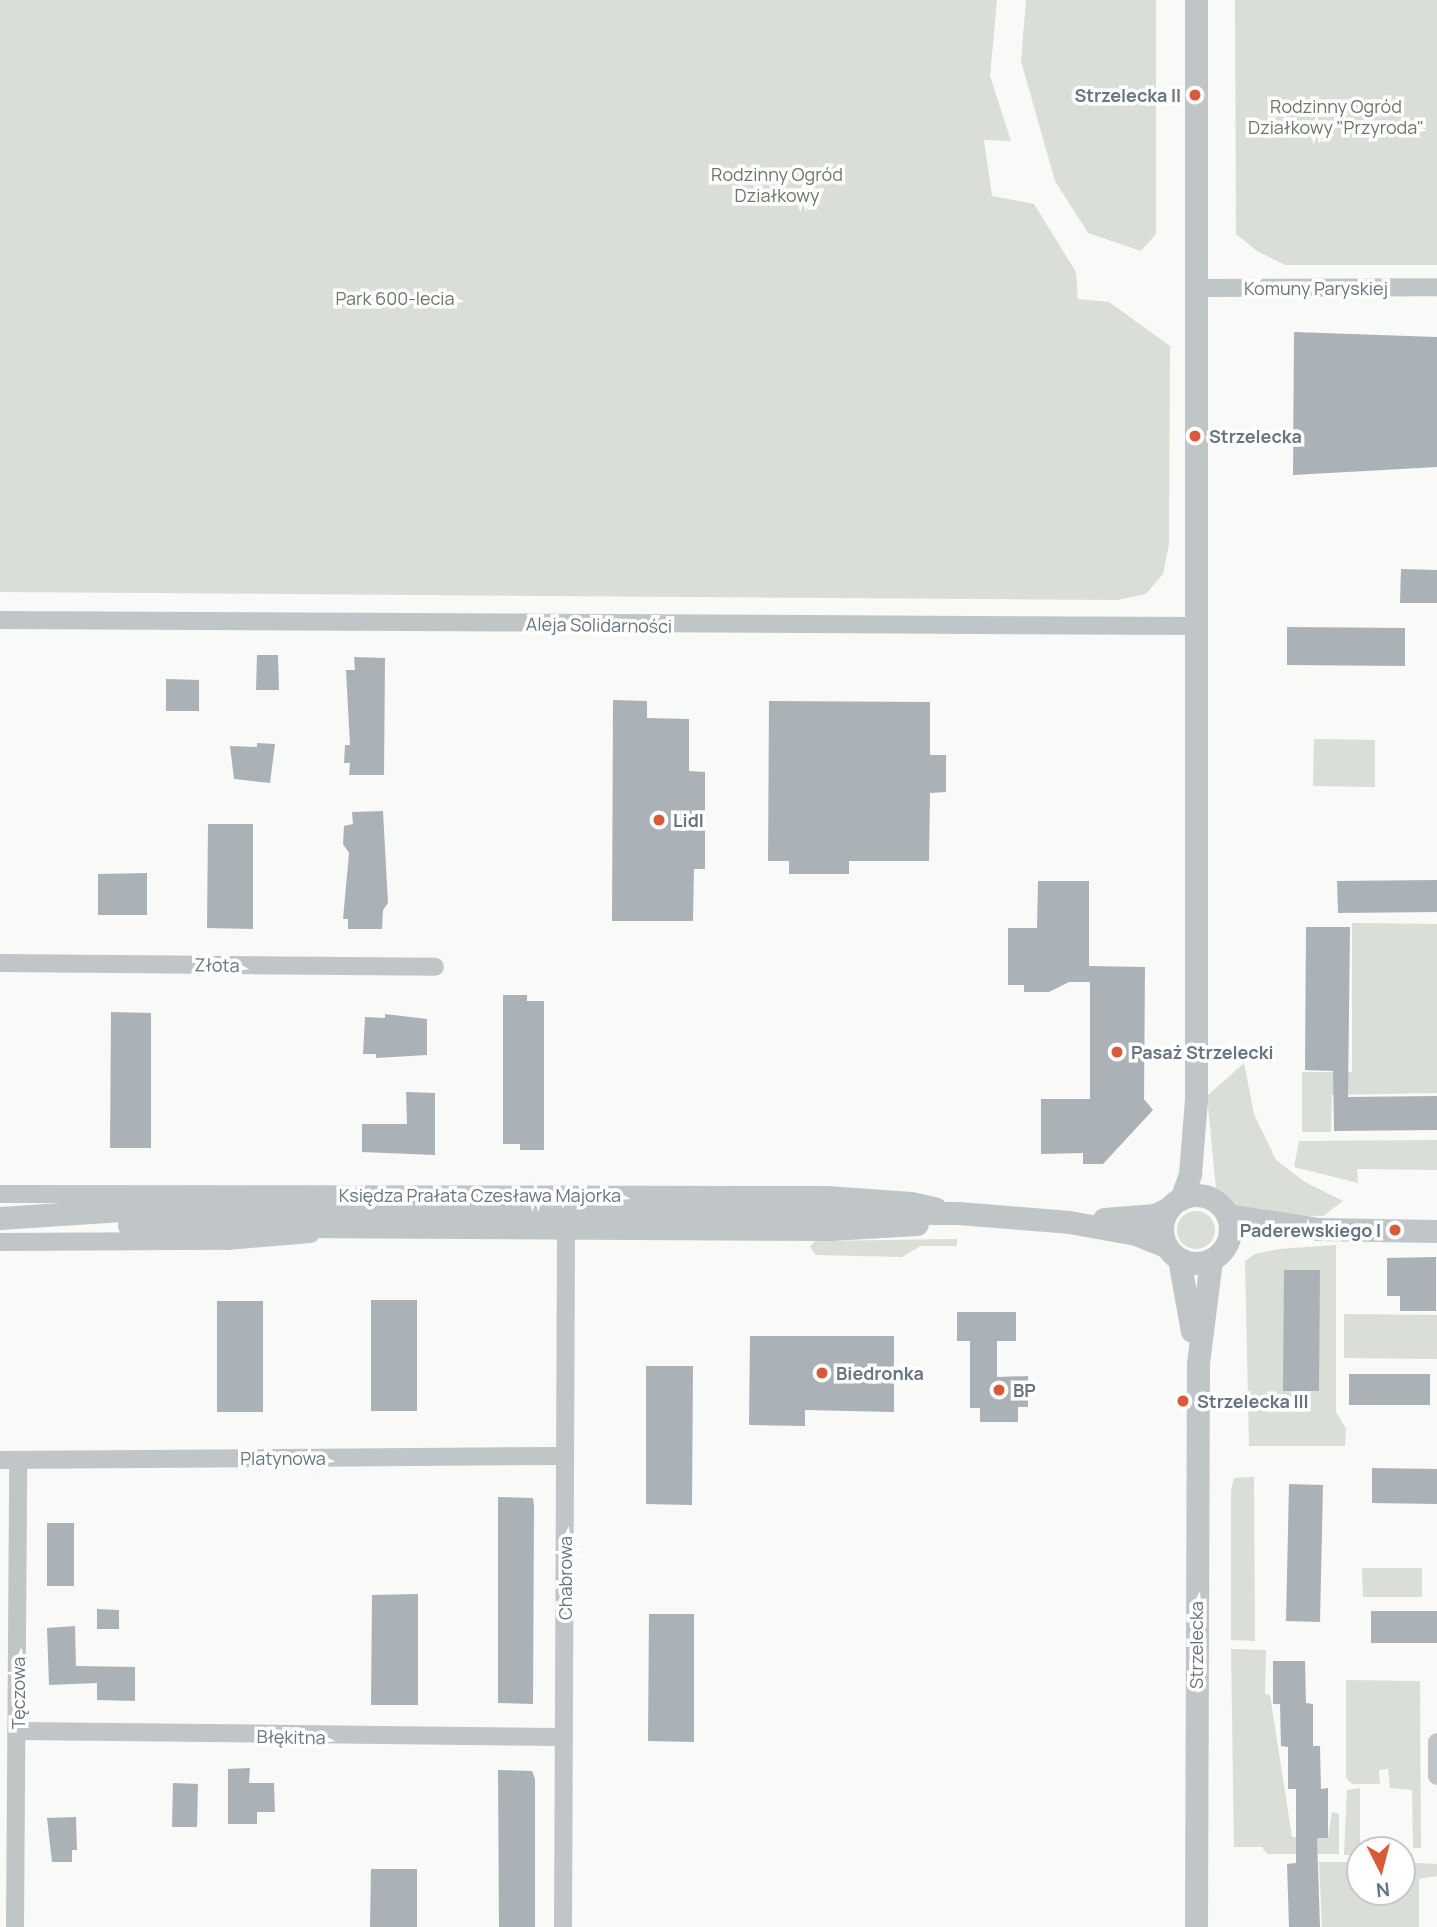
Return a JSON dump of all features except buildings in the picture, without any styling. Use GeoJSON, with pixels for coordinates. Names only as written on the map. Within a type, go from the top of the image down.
{"type":"FeatureCollection","features":[{"type":"Feature","properties":{"kind":"street"},"geometry":{"type":"LineString","coordinates":[[1196,0],[1196,1100],[1189,1174],[1162,1231],[1173,1252],[1195,1263],[1258,1236],[1320,1229],[1437,1231]]}},
{"type":"Feature","properties":{"kind":"street","name":"Komuny Paryskiej"},"geometry":{"type":"LineString","coordinates":[[1196,288],[1437,287]]}},
{"type":"Feature","properties":{"kind":"street","name":"Aleja Solidarności"},"geometry":{"type":"LineString","coordinates":[[0,620],[1198,626]]}},
{"type":"Feature","properties":{"kind":"street","name":"Złota"},"geometry":{"type":"LineString","coordinates":[[0,963],[435,967]]}},
{"type":"Feature","properties":{"kind":"street"},"geometry":{"type":"LineString","coordinates":[[1196,1100],[1219,1207],[1218,1253]]}},
{"type":"Feature","properties":{"kind":"street","name":"Księdza Prałata Czesława Majorka"},"geometry":{"type":"LineString","coordinates":[[0,1194],[827,1195],[912,1201],[958,1213]]}},
{"type":"Feature","properties":{"kind":"street"},"geometry":{"type":"LineString","coordinates":[[1175,1203],[1219,1207],[1320,1229]]}},
{"type":"Feature","properties":{"kind":"street","name":"Księdza Prałata Czesława Majorka"},"geometry":{"type":"LineString","coordinates":[[1069,1222],[1155,1215],[1175,1203]]}},
{"type":"Feature","properties":{"kind":"street","name":"Księdza Prałata Czesława Majorka"},"geometry":{"type":"LineString","coordinates":[[5,1218],[122,1210],[958,1213],[1069,1222],[1136,1234],[1173,1252]]}},
{"type":"Feature","properties":{"kind":"street","name":"Księdza Prałata Czesława Majorka"},"geometry":{"type":"LineString","coordinates":[[5,1218],[59,1223],[348,1229],[883,1228],[958,1213]]}},
{"type":"Feature","properties":{"kind":"street","name":"Chabrowa"},"geometry":{"type":"LineString","coordinates":[[563,1927],[566,1228]]}},
{"type":"Feature","properties":{"kind":"street","name":"Księdza Prałata Czesława Majorka"},"geometry":{"type":"LineString","coordinates":[[0,1242],[227,1241],[348,1229]]}},
{"type":"Feature","properties":{"kind":"street","name":"Strzelecka"},"geometry":{"type":"LineString","coordinates":[[1173,1252],[1198,1363]]}},
{"type":"Feature","properties":{"kind":"street","name":"Strzelecka"},"geometry":{"type":"LineString","coordinates":[[1196,1927],[1198,1363],[1218,1253]]}},
{"type":"Feature","properties":{"kind":"street","name":"Platynowa"},"geometry":{"type":"LineString","coordinates":[[9,1460],[565,1456]]}},
{"type":"Feature","properties":{"kind":"street","name":"Tęczowa"},"geometry":{"type":"LineString","coordinates":[[9,1460],[18,1731],[15,1927]]}},
{"type":"Feature","properties":{"kind":"street","name":"Błękitna"},"geometry":{"type":"LineString","coordinates":[[18,1731],[564,1737]]}},
{"type":"Feature","properties":{"kind":"street"},"geometry":{"type":"LineString","coordinates":[[1437,1742],[1437,1776]]}},
{"type":"Feature","properties":{"kind":"green space","name":"Park 600-lecia"},"geometry":{"type":"Polygon","coordinates":[[[0,0],[997,0],[990,76],[1011,141],[984,140],[992,196],[1034,204],[1076,272],[1078,299],[1109,302],[1170,346],[1169,544],[1163,574],[1146,594],[1117,600],[0,592],[0,0]]]}},
{"type":"Feature","properties":{"kind":"green space"},"geometry":{"type":"Polygon","coordinates":[[[1026,0],[1156,0],[1156,234],[1141,251],[1088,233],[1055,181],[1021,61],[1026,0]]]}},
{"type":"Feature","properties":{"kind":"green space","name":"Rodzinny Ogród Działkowy \"Przyroda\""},"geometry":{"type":"Polygon","coordinates":[[[1235,0],[1437,0],[1437,265],[1285,265],[1257,251],[1236,234],[1235,0]]]}},
{"type":"Feature","properties":{"kind":"green space"},"geometry":{"type":"Polygon","coordinates":[[[1314,739],[1375,740],[1375,787],[1313,786],[1314,739]]]}},
{"type":"Feature","properties":{"kind":"green space"},"geometry":{"type":"Polygon","coordinates":[[[1352,923],[1437,924],[1437,1093],[1332,1095],[1331,1132],[1302,1132],[1302,1072],[1352,1072],[1352,923]]]}},
{"type":"Feature","properties":{"kind":"green space"},"geometry":{"type":"Polygon","coordinates":[[[1244,1063],[1254,1114],[1276,1160],[1305,1182],[1343,1201],[1323,1216],[1245,1215],[1229,1205],[1216,1189],[1207,1096],[1244,1063]]]}},
{"type":"Feature","properties":{"kind":"green space"},"geometry":{"type":"Polygon","coordinates":[[[1437,1140],[1437,1170],[1357,1169],[1358,1183],[1294,1167],[1299,1141],[1437,1140]]]}},
{"type":"Feature","properties":{"kind":"green space"},"geometry":{"type":"Polygon","coordinates":[[[1196,1211],[1210,1216],[1215,1230],[1210,1244],[1196,1249],[1182,1244],[1177,1230],[1182,1216],[1196,1211]]]}},
{"type":"Feature","properties":{"kind":"green space"},"geometry":{"type":"Polygon","coordinates":[[[957,1239],[957,1246],[921,1246],[902,1257],[816,1255],[810,1247],[815,1241],[957,1239]]]}},
{"type":"Feature","properties":{"kind":"green space"},"geometry":{"type":"Polygon","coordinates":[[[1336,1245],[1336,1412],[1346,1429],[1345,1446],[1249,1446],[1245,1261],[1255,1254],[1280,1249],[1336,1245]]]}},
{"type":"Feature","properties":{"kind":"green space"},"geometry":{"type":"Polygon","coordinates":[[[1344,1314],[1437,1315],[1437,1359],[1344,1358],[1344,1314]]]}},
{"type":"Feature","properties":{"kind":"green space"},"geometry":{"type":"Polygon","coordinates":[[[1254,1477],[1255,1641],[1231,1640],[1231,1491],[1234,1478],[1254,1477]]]}},
{"type":"Feature","properties":{"kind":"green space"},"geometry":{"type":"Polygon","coordinates":[[[1362,1568],[1422,1568],[1422,1597],[1363,1597],[1362,1568]]]}},
{"type":"Feature","properties":{"kind":"green space"},"geometry":{"type":"Polygon","coordinates":[[[1231,1649],[1266,1650],[1265,1694],[1270,1695],[1292,1837],[1328,1838],[1332,1812],[1339,1814],[1339,1854],[1267,1854],[1262,1847],[1234,1847],[1231,1649]]]}},
{"type":"Feature","properties":{"kind":"green space"},"geometry":{"type":"Polygon","coordinates":[[[1346,1680],[1420,1681],[1421,1848],[1416,1848],[1416,1836],[1413,1836],[1412,1790],[1390,1788],[1388,1769],[1379,1770],[1380,1784],[1352,1784],[1346,1778],[1346,1680]]]}},
{"type":"Feature","properties":{"kind":"green space"},"geometry":{"type":"Polygon","coordinates":[[[1360,1788],[1360,1836],[1346,1836],[1344,1855],[1347,1790],[1360,1788]]]}},
{"type":"Feature","properties":{"kind":"green space"},"geometry":{"type":"Polygon","coordinates":[[[1319,1862],[1346,1862],[1346,1906],[1416,1906],[1416,1863],[1437,1864],[1437,1876],[1419,1879],[1419,1927],[1322,1927],[1319,1862]]]}},
{"type":"Feature","properties":{"kind":"place","name":"Strzelecka II"},"geometry":{"type":"Point","coordinates":[1195,95]}},
{"type":"Feature","properties":{"kind":"place","name":"Strzelecka"},"geometry":{"type":"Point","coordinates":[1195,436]}},
{"type":"Feature","properties":{"kind":"place","name":"Lidl"},"geometry":{"type":"Point","coordinates":[659,820]}},
{"type":"Feature","properties":{"kind":"place","name":"Pasaż Strzelecki"},"geometry":{"type":"Point","coordinates":[1117,1052]}},
{"type":"Feature","properties":{"kind":"place","name":"Paderewskiego I"},"geometry":{"type":"Point","coordinates":[1395,1230]}},
{"type":"Feature","properties":{"kind":"place","name":"Biedronka"},"geometry":{"type":"Point","coordinates":[822,1373]}},
{"type":"Feature","properties":{"kind":"place","name":"BP"},"geometry":{"type":"Point","coordinates":[999,1390]}},
{"type":"Feature","properties":{"kind":"place","name":"Strzelecka III"},"geometry":{"type":"Point","coordinates":[1183,1401]}},
{"type":"Feature","properties":{"kind":"park label","name":"Rodzinny Ogród Działkowy"},"geometry":{"type":"Point","coordinates":[777,185]}}]}
